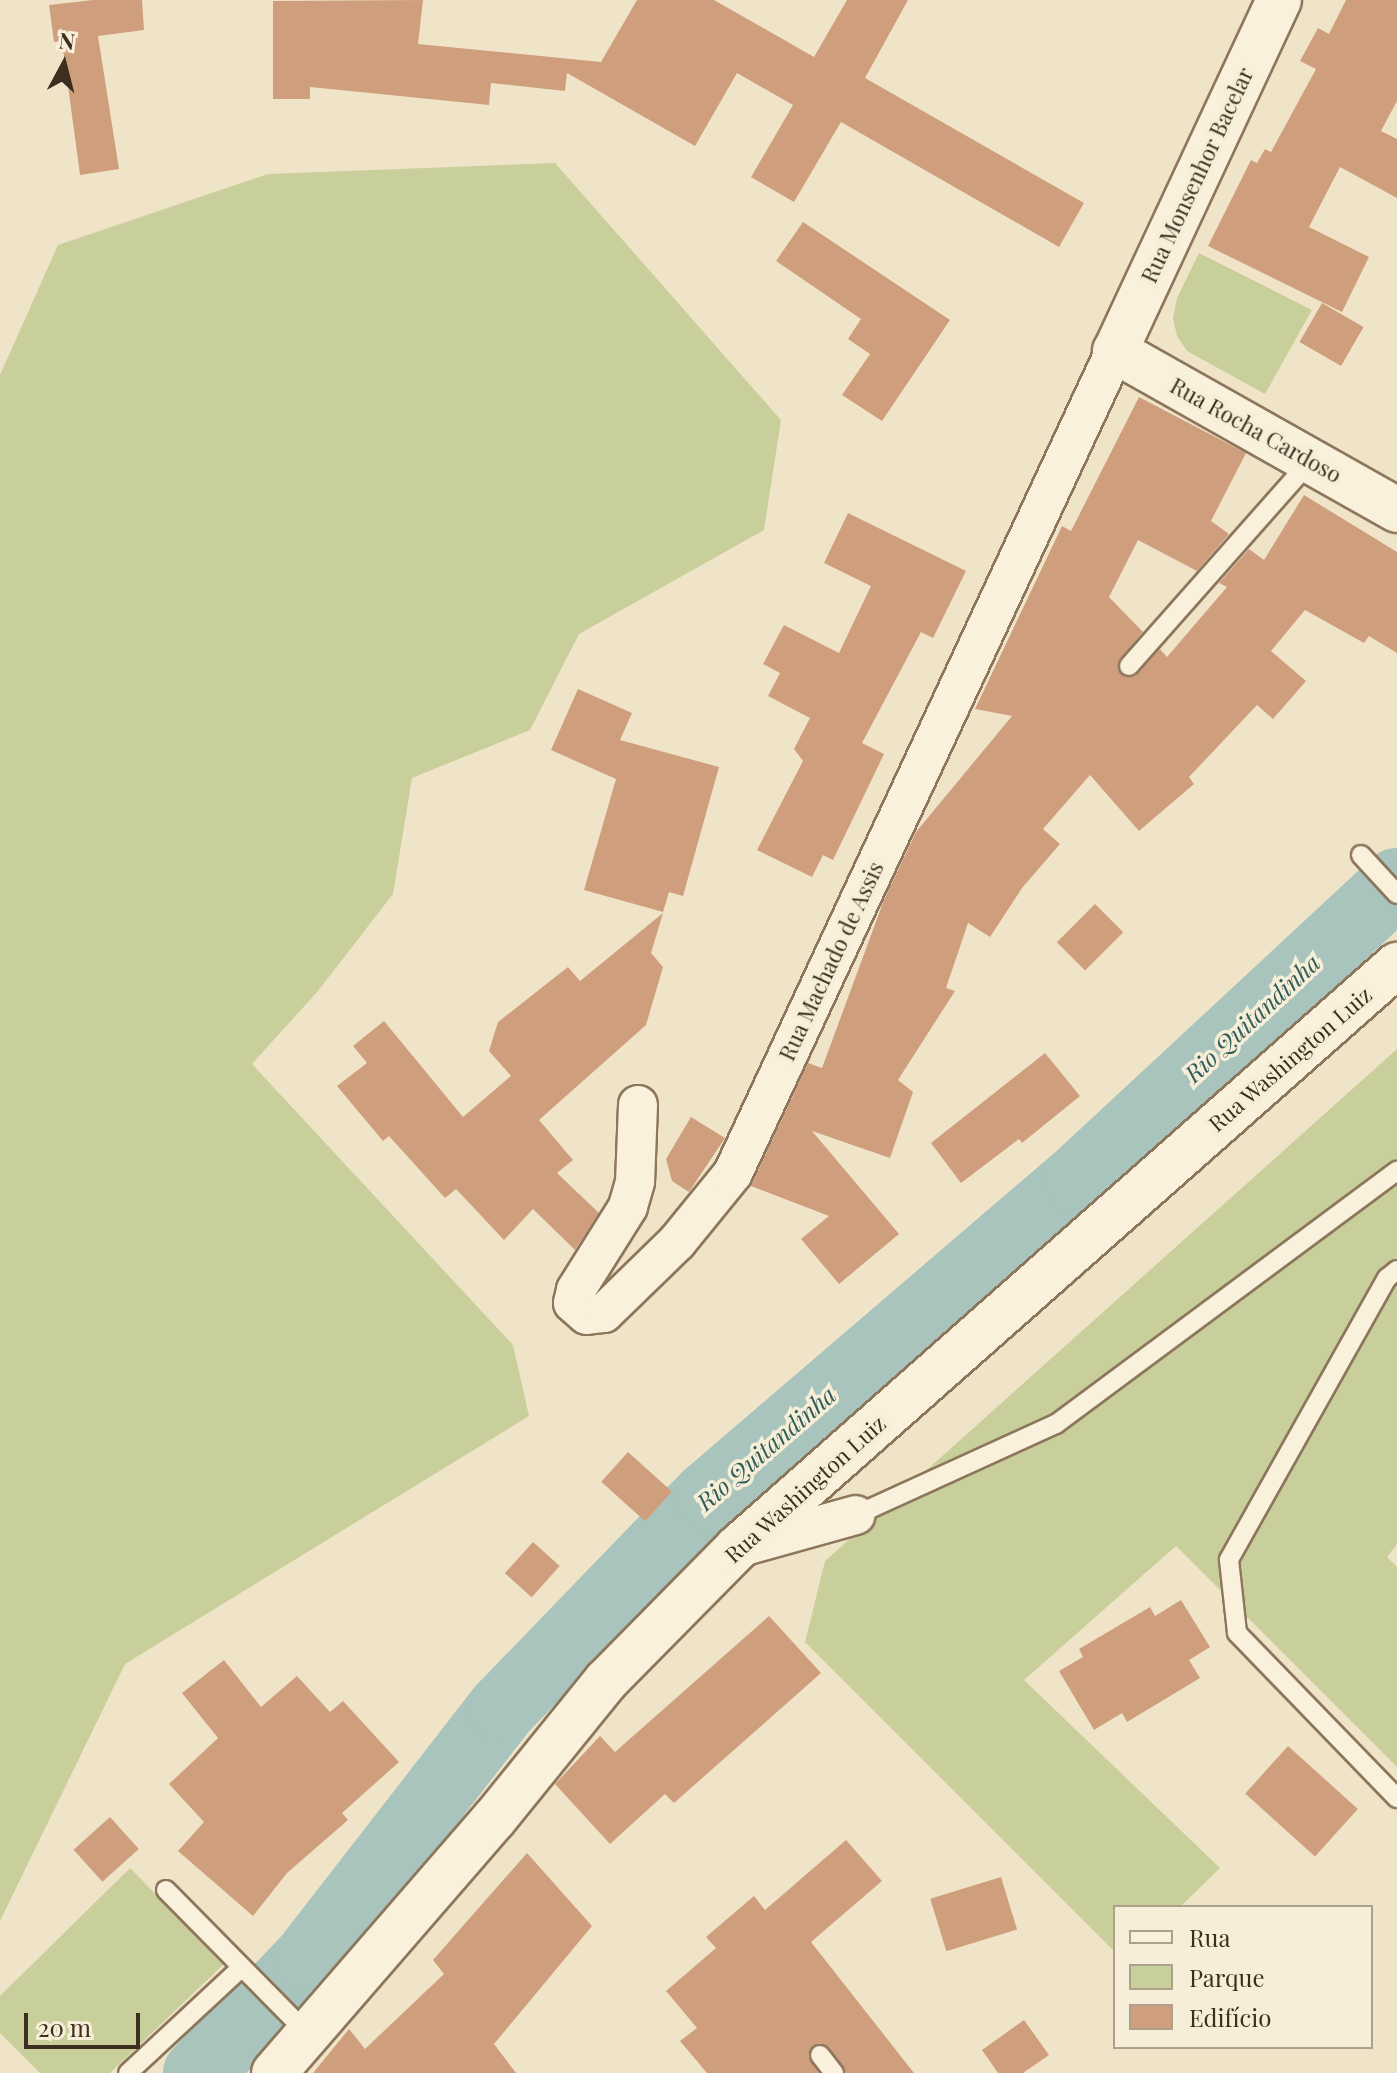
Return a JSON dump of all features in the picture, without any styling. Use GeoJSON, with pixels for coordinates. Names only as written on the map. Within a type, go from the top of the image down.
{"type":"FeatureCollection","features":[{"type":"Feature","properties":{"kind":"main road","name":"Rua Monsenhor Bacelar"},"geometry":{"type":"LineString","coordinates":[[1115,351],[1279,0]]}},
{"type":"Feature","properties":{"kind":"main road","name":"Rua Rocha Cardoso"},"geometry":{"type":"LineString","coordinates":[[1115,351],[1397,510]]}},
{"type":"Feature","properties":{"kind":"main road","name":"Rua Washington Luiz"},"geometry":{"type":"LineString","coordinates":[[274,2073],[606,1681],[737,1548],[1397,965]]}},
{"type":"Feature","properties":{"kind":"street","name":"Rua Machado de Assis"},"geometry":{"type":"LineString","coordinates":[[638,1105],[635,1182],[628,1207],[576,1290],[573,1303],[587,1315],[604,1313],[677,1242],[733,1173],[1115,351]]}},
{"type":"Feature","properties":{"kind":"street"},"geometry":{"type":"LineString","coordinates":[[737,1548],[856,1515]]}},
{"type":"Feature","properties":{"kind":"lane"},"geometry":{"type":"LineString","coordinates":[[1129,666],[1311,460]]}},
{"type":"Feature","properties":{"kind":"lane"},"geometry":{"type":"LineString","coordinates":[[1361,855],[1397,894]]}},
{"type":"Feature","properties":{"kind":"lane"},"geometry":{"type":"LineString","coordinates":[[856,1515],[1056,1424],[1397,1171]]}},
{"type":"Feature","properties":{"kind":"lane"},"geometry":{"type":"LineString","coordinates":[[1397,1270],[1380,1291],[1229,1560],[1237,1633],[1397,1798]]}},
{"type":"Feature","properties":{"kind":"lane"},"geometry":{"type":"LineString","coordinates":[[166,1890],[309,2035]]}},
{"type":"Feature","properties":{"kind":"lane"},"geometry":{"type":"LineString","coordinates":[[128,2073],[241,1968]]}},
{"type":"Feature","properties":{"kind":"lane"},"geometry":{"type":"LineString","coordinates":[[820,2055],[834,2073]]}},
{"type":"Feature","properties":{"kind":"green space"},"geometry":{"type":"Polygon","coordinates":[[[555,163],[781,420],[764,530],[579,634],[530,730],[412,778],[393,894],[318,991],[252,1064],[513,1345],[529,1416],[125,1664],[0,1921],[0,375],[58,245],[268,174],[555,163]]]}},
{"type":"Feature","properties":{"kind":"green space"},"geometry":{"type":"Polygon","coordinates":[[[1199,253],[1312,310],[1265,394],[1187,351],[1177,336],[1173,318],[1177,298],[1199,253]]]}},
{"type":"Feature","properties":{"kind":"green space"},"geometry":{"type":"Polygon","coordinates":[[[1397,1049],[1397,1544],[1387,1557],[1397,1567],[1397,1767],[1176,1546],[1024,1680],[1220,1868],[1182,1905],[1113,1905],[1113,1950],[805,1642],[825,1561],[1397,1049]]]}},
{"type":"Feature","properties":{"kind":"green space"},"geometry":{"type":"Polygon","coordinates":[[[130,1868],[224,1964],[110,2073],[40,2073],[0,2033],[0,1996],[130,1868]]]}},
{"type":"Feature","properties":{"kind":"building"},"geometry":{"type":"Polygon","coordinates":[[[93,0],[142,0],[144,30],[98,36],[119,169],[80,175],[62,41],[54,42],[49,5],[93,0]]]}},
{"type":"Feature","properties":{"kind":"building"},"geometry":{"type":"Polygon","coordinates":[[[423,0],[418,44],[601,62],[637,0],[714,0],[814,57],[847,0],[908,0],[865,78],[1084,203],[1059,247],[841,122],[794,202],[751,177],[793,105],[737,73],[695,146],[567,73],[565,91],[491,83],[489,105],[310,87],[310,99],[273,99],[273,1],[423,0]]]}},
{"type":"Feature","properties":{"kind":"building"},"geometry":{"type":"Polygon","coordinates":[[[1346,0],[1397,0],[1397,101],[1381,131],[1397,139],[1397,198],[1340,167],[1309,227],[1369,257],[1342,312],[1208,246],[1251,160],[1257,163],[1265,149],[1271,152],[1316,69],[1300,61],[1318,28],[1329,34],[1346,0]]]}},
{"type":"Feature","properties":{"kind":"building"},"geometry":{"type":"Polygon","coordinates":[[[803,222],[950,320],[882,421],[842,395],[870,354],[848,339],[861,319],[776,261],[803,222]]]}},
{"type":"Feature","properties":{"kind":"building"},"geometry":{"type":"Polygon","coordinates":[[[1322,303],[1364,327],[1341,366],[1300,342],[1322,303]]]}},
{"type":"Feature","properties":{"kind":"building"},"geometry":{"type":"Polygon","coordinates":[[[1139,397],[1246,453],[1211,521],[1229,534],[1197,571],[1138,540],[1109,597],[1143,632],[1120,659],[1121,674],[1134,677],[1160,649],[1167,657],[1227,587],[1219,583],[1249,549],[1264,560],[1304,495],[1397,552],[1397,653],[1369,636],[1364,643],[1305,610],[1271,651],[1306,681],[1273,719],[1257,705],[1189,777],[1194,784],[1139,831],[1090,775],[1043,829],[1060,844],[1022,888],[990,937],[968,923],[946,988],[955,991],[898,1080],[913,1092],[890,1158],[812,1131],[899,1234],[839,1284],[801,1239],[829,1216],[751,1186],[808,1063],[822,1068],[884,900],[916,832],[1012,716],[975,709],[1062,526],[1071,531],[1139,397]]]}},
{"type":"Feature","properties":{"kind":"building"},"geometry":{"type":"Polygon","coordinates":[[[848,513],[966,571],[933,638],[921,632],[862,743],[884,754],[833,860],[823,855],[812,877],[757,850],[803,761],[794,749],[810,718],[768,696],[780,673],[763,664],[784,625],[839,653],[871,586],[824,563],[848,513]]]}},
{"type":"Feature","properties":{"kind":"building"},"geometry":{"type":"Polygon","coordinates":[[[578,689],[632,713],[620,740],[719,767],[683,896],[669,892],[663,912],[584,890],[616,779],[551,750],[578,689]]]}},
{"type":"Feature","properties":{"kind":"building"},"geometry":{"type":"Polygon","coordinates":[[[1095,904],[1123,932],[1085,970],[1057,942],[1095,904]]]}},
{"type":"Feature","properties":{"kind":"building"},"geometry":{"type":"Polygon","coordinates":[[[663,913],[651,953],[663,967],[646,1025],[539,1120],[573,1160],[557,1173],[599,1213],[575,1250],[533,1209],[504,1240],[456,1189],[445,1198],[389,1136],[383,1141],[337,1086],[367,1063],[353,1046],[384,1021],[463,1117],[511,1076],[489,1051],[498,1022],[568,967],[580,981],[663,913]]]}},
{"type":"Feature","properties":{"kind":"building"},"geometry":{"type":"Polygon","coordinates":[[[1045,1053],[1080,1096],[1022,1143],[1019,1139],[961,1183],[931,1143],[1045,1053]]]}},
{"type":"Feature","properties":{"kind":"building"},"geometry":{"type":"Polygon","coordinates":[[[691,1117],[725,1138],[689,1192],[672,1181],[666,1159],[691,1117]]]}},
{"type":"Feature","properties":{"kind":"building"},"geometry":{"type":"Polygon","coordinates":[[[628,1452],[672,1491],[645,1521],[601,1482],[628,1452]]]}},
{"type":"Feature","properties":{"kind":"building"},"geometry":{"type":"Polygon","coordinates":[[[533,1542],[560,1566],[532,1597],[505,1573],[533,1542]]]}},
{"type":"Feature","properties":{"kind":"building"},"geometry":{"type":"Polygon","coordinates":[[[1181,1600],[1210,1647],[1189,1660],[1200,1678],[1127,1722],[1122,1713],[1094,1730],[1059,1671],[1083,1657],[1079,1649],[1150,1607],[1155,1616],[1181,1600]]]}},
{"type":"Feature","properties":{"kind":"building"},"geometry":{"type":"Polygon","coordinates":[[[769,1616],[821,1673],[674,1803],[665,1794],[610,1844],[555,1784],[600,1736],[615,1752],[769,1616]]]}},
{"type":"Feature","properties":{"kind":"building"},"geometry":{"type":"Polygon","coordinates":[[[224,1660],[261,1707],[297,1676],[330,1712],[343,1701],[399,1762],[342,1813],[348,1820],[287,1873],[253,1916],[178,1851],[204,1822],[169,1784],[218,1738],[182,1693],[224,1660]]]}},
{"type":"Feature","properties":{"kind":"building"},"geometry":{"type":"Polygon","coordinates":[[[1288,1746],[1358,1809],[1315,1856],[1245,1794],[1288,1746]]]}},
{"type":"Feature","properties":{"kind":"building"},"geometry":{"type":"Polygon","coordinates":[[[110,1817],[139,1849],[102,1882],[74,1850],[110,1817]]]}},
{"type":"Feature","properties":{"kind":"building"},"geometry":{"type":"Polygon","coordinates":[[[846,1840],[882,1881],[811,1942],[914,2073],[846,2073],[829,2048],[819,2043],[808,2056],[819,2073],[707,2073],[680,2041],[697,2028],[666,1991],[716,1948],[706,1937],[754,1896],[765,1910],[846,1840]]]}},
{"type":"Feature","properties":{"kind":"building"},"geometry":{"type":"Polygon","coordinates":[[[527,1853],[592,1926],[494,2044],[516,2073],[313,2073],[349,2029],[365,2049],[444,1974],[433,1960],[527,1853]]]}},
{"type":"Feature","properties":{"kind":"building"},"geometry":{"type":"Polygon","coordinates":[[[1001,1877],[1017,1930],[946,1951],[930,1899],[1001,1877]]]}},
{"type":"Feature","properties":{"kind":"building"},"geometry":{"type":"Polygon","coordinates":[[[1024,2020],[1049,2055],[1023,2073],[998,2073],[982,2050],[1024,2020]]]}},
{"type":"Feature","properties":{"kind":"waterway","name":"Rio Quitandinha"},"geometry":{"type":"LineString","coordinates":[[198,2073],[308,1959],[503,1708],[709,1495],[1078,1179],[1397,883]]}}]}
